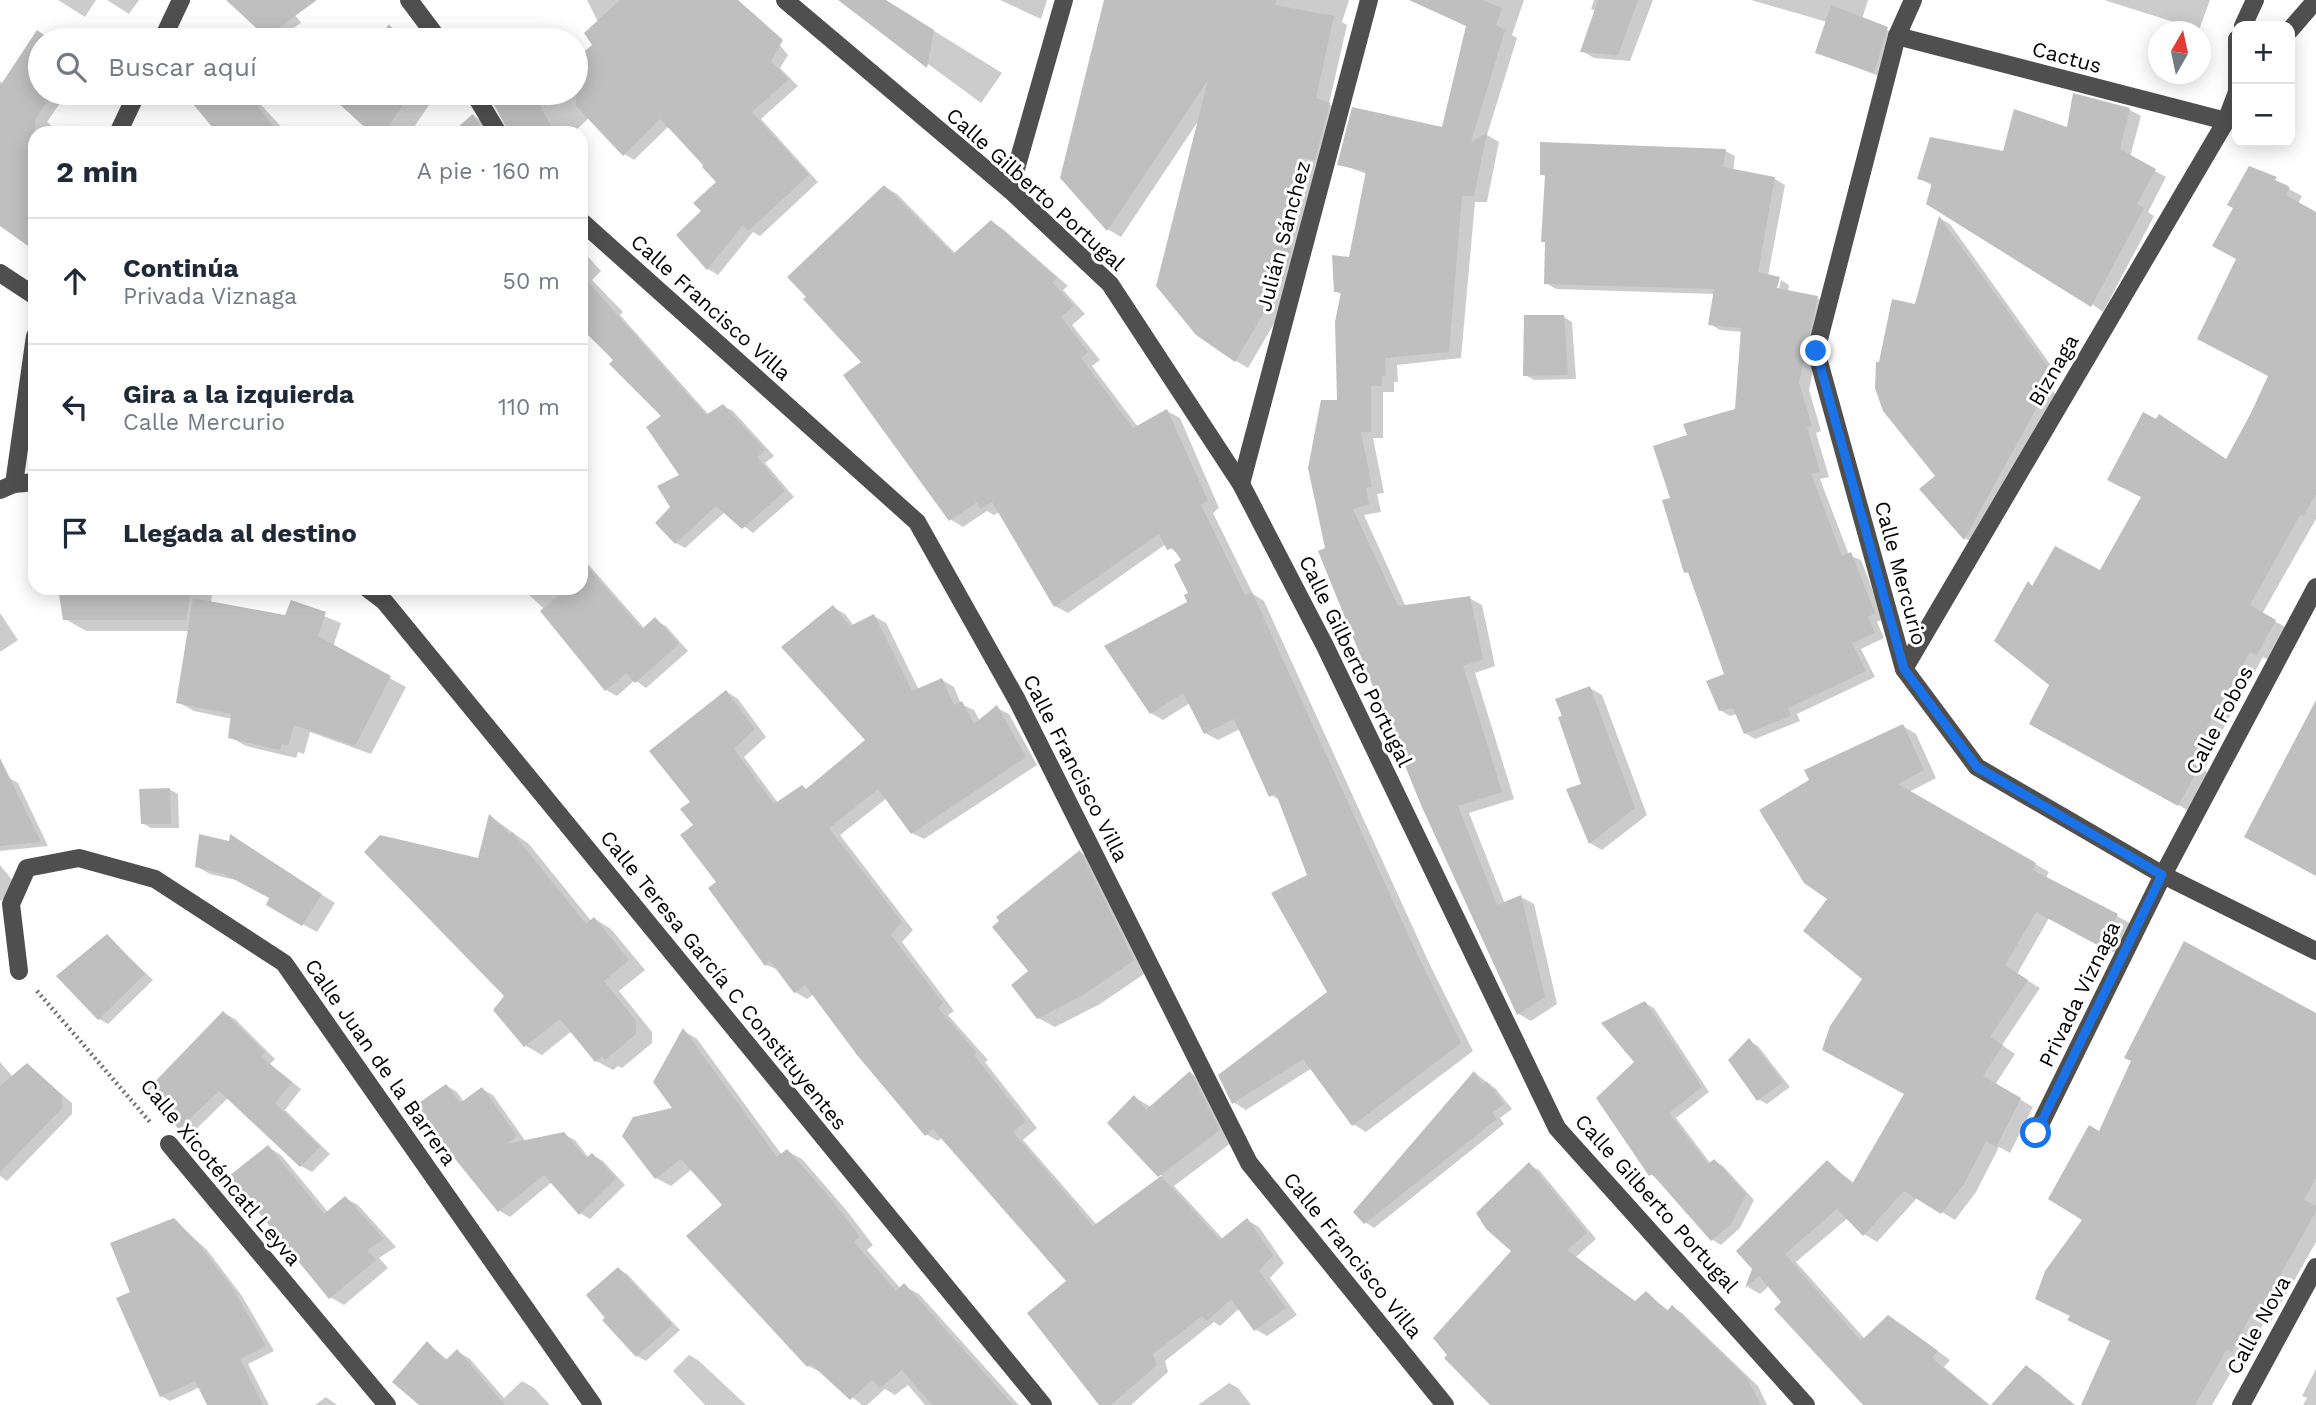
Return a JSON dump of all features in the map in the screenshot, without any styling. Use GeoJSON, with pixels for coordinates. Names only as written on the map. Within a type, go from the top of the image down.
{"type":"FeatureCollection","features":[{"type":"Feature","properties":{"kind":"street"},"geometry":{"type":"LineString","coordinates":[[168,28],[181,0]]}},
{"type":"Feature","properties":{"kind":"street"},"geometry":{"type":"LineString","coordinates":[[409,0],[430,28]]}},
{"type":"Feature","properties":{"kind":"street","name":"Calle Gilberto Portugal"},"geometry":{"type":"LineString","coordinates":[[785,0],[1010,190],[1110,284],[1241,484],[1325,646],[1558,1128],[1806,1405]]}},
{"type":"Feature","properties":{"kind":"street"},"geometry":{"type":"LineString","coordinates":[[1010,190],[1064,0]]}},
{"type":"Feature","properties":{"kind":"street","name":"Julián Sánchez"},"geometry":{"type":"LineString","coordinates":[[1241,484],[1369,0]]}},
{"type":"Feature","properties":{"kind":"street","name":"Calle Mercurio"},"geometry":{"type":"LineString","coordinates":[[1913,0],[1897,36],[1816,351],[1904,669],[1977,767],[2162,875],[2316,951]]}},
{"type":"Feature","properties":{"kind":"street"},"geometry":{"type":"LineString","coordinates":[[2245,21],[2255,0]]}},
{"type":"Feature","properties":{"kind":"street"},"geometry":{"type":"LineString","coordinates":[[2295,24],[2316,0]]}},
{"type":"Feature","properties":{"kind":"street","name":"Cactus"},"geometry":{"type":"LineString","coordinates":[[1897,36],[2226,121]]}},
{"type":"Feature","properties":{"kind":"street"},"geometry":{"type":"LineString","coordinates":[[121,126],[131,105]]}},
{"type":"Feature","properties":{"kind":"street"},"geometry":{"type":"LineString","coordinates":[[481,105],[494,126]]}},
{"type":"Feature","properties":{"kind":"street","name":"Biznaga"},"geometry":{"type":"LineString","coordinates":[[1904,669],[2226,121],[2232,105]]}},
{"type":"Feature","properties":{"kind":"street","name":"Calle Francisco Villa"},"geometry":{"type":"LineString","coordinates":[[588,227],[917,522],[1017,700],[1249,1163],[1445,1405]]}},
{"type":"Feature","properties":{"kind":"street"},"geometry":{"type":"LineString","coordinates":[[0,273],[28,291]]}},
{"type":"Feature","properties":{"kind":"street"},"geometry":{"type":"LineString","coordinates":[[28,374],[7,487],[28,483]]}},
{"type":"Feature","properties":{"kind":"street","name":"Calle Fobos"},"geometry":{"type":"LineString","coordinates":[[2162,875],[2316,587]]}},
{"type":"Feature","properties":{"kind":"street","name":"Calle Teresa García C Constituyentes"},"geometry":{"type":"LineString","coordinates":[[376,595],[384,601],[1043,1405]]}},
{"type":"Feature","properties":{"kind":"street","name":"Calle Juan de la Barrera"},"geometry":{"type":"LineString","coordinates":[[19,971],[11,904],[27,869],[79,858],[155,879],[284,963],[593,1405]]}},
{"type":"Feature","properties":{"kind":"street","name":"Privada Viznaga"},"geometry":{"type":"LineString","coordinates":[[2036,1133],[2162,875]]}},
{"type":"Feature","properties":{"kind":"street","name":"Calle Xicoténcatl Leyva"},"geometry":{"type":"LineString","coordinates":[[169,1144],[387,1405]]}},
{"type":"Feature","properties":{"kind":"street","name":"Calle Nova"},"geometry":{"type":"LineString","coordinates":[[2241,1405],[2316,1267]]}},
{"type":"Feature","properties":{"kind":"path","name":"Calle Xicoténcatl Leyva"},"geometry":{"type":"LineString","coordinates":[[19,971],[169,1144]]}},
{"type":"Feature","properties":{"kind":"building"},"geometry":{"type":"Polygon","coordinates":[[[226,0],[317,0],[278,28],[256,28],[226,0]]]}},
{"type":"Feature","properties":{"kind":"building"},"geometry":{"type":"Polygon","coordinates":[[[620,0],[738,0],[783,40],[771,61],[789,79],[752,112],[809,175],[748,231],[743,225],[707,270],[676,235],[701,211],[693,203],[716,182],[702,167],[704,165],[660,119],[623,156],[576,106],[588,105],[588,48],[592,45],[588,39],[588,29],[620,0]]]}},
{"type":"Feature","properties":{"kind":"building"},"geometry":{"type":"Polygon","coordinates":[[[838,0],[886,0],[934,30],[927,68],[838,0]]]}},
{"type":"Feature","properties":{"kind":"building"},"geometry":{"type":"Polygon","coordinates":[[[1104,0],[1276,0],[1275,5],[1334,16],[1316,98],[1330,103],[1315,160],[1303,158],[1288,248],[1292,248],[1284,278],[1235,362],[1196,335],[1156,286],[1208,80],[1107,231],[1060,178],[1104,0]]]}},
{"type":"Feature","properties":{"kind":"building"},"geometry":{"type":"Polygon","coordinates":[[[1409,0],[1482,0],[1502,8],[1496,25],[1505,30],[1471,142],[1487,133],[1474,196],[1462,196],[1449,352],[1385,358],[1386,376],[1382,376],[1382,386],[1371,386],[1371,432],[1361,432],[1372,487],[1366,488],[1369,505],[1353,509],[1398,606],[1470,596],[1483,659],[1463,666],[1502,792],[1458,806],[1497,905],[1521,895],[1545,997],[1517,1015],[1421,805],[1318,551],[1325,548],[1308,468],[1321,400],[1337,400],[1335,322],[1341,292],[1334,292],[1332,255],[1349,257],[1366,171],[1337,165],[1352,107],[1442,127],[1466,26],[1409,0]]]}},
{"type":"Feature","properties":{"kind":"building"},"geometry":{"type":"Polygon","coordinates":[[[1598,0],[1638,0],[1618,55],[1580,52],[1598,0]]]}},
{"type":"Feature","properties":{"kind":"building"},"geometry":{"type":"Polygon","coordinates":[[[1831,5],[1888,27],[1874,73],[1815,53],[1831,5]]]}},
{"type":"Feature","properties":{"kind":"building"},"geometry":{"type":"Polygon","coordinates":[[[28,44],[28,105],[45,105],[35,120],[35,126],[28,126],[28,246],[0,226],[0,86],[28,44]]]}},
{"type":"Feature","properties":{"kind":"building"},"geometry":{"type":"Polygon","coordinates":[[[2073,93],[2130,108],[2120,149],[2156,169],[2137,204],[2144,208],[2091,307],[1926,204],[1932,183],[1917,179],[1930,137],[2003,151],[2014,109],[2067,127],[2073,93]]]}},
{"type":"Feature","properties":{"kind":"building"},"geometry":{"type":"Polygon","coordinates":[[[194,105],[257,105],[273,126],[211,126],[194,105]]]}},
{"type":"Feature","properties":{"kind":"building"},"geometry":{"type":"Polygon","coordinates":[[[340,105],[403,105],[389,126],[363,126],[340,105]]]}},
{"type":"Feature","properties":{"kind":"building"},"geometry":{"type":"Polygon","coordinates":[[[494,105],[540,105],[551,126],[505,126],[494,105]]]}},
{"type":"Feature","properties":{"kind":"building"},"geometry":{"type":"Polygon","coordinates":[[[473,114],[481,126],[459,126],[473,114]]]}},
{"type":"Feature","properties":{"kind":"building"},"geometry":{"type":"Polygon","coordinates":[[[1540,142],[1726,149],[1723,167],[1775,177],[1758,272],[1780,277],[1777,288],[1818,296],[1799,383],[1812,426],[1807,427],[1820,472],[1811,474],[1842,556],[1851,552],[1875,613],[1868,617],[1875,633],[1852,643],[1866,671],[1788,708],[1791,716],[1744,734],[1733,708],[1719,711],[1706,681],[1724,674],[1688,572],[1684,573],[1662,500],[1670,498],[1653,446],[1687,435],[1683,424],[1735,409],[1741,328],[1708,325],[1714,289],[1544,284],[1545,242],[1541,242],[1545,175],[1540,175],[1540,142]]]}},
{"type":"Feature","properties":{"kind":"building"},"geometry":{"type":"Polygon","coordinates":[[[2249,166],[2277,177],[2275,180],[2290,188],[2286,195],[2316,212],[2316,494],[2303,516],[2300,515],[2250,605],[2276,620],[2257,655],[2250,652],[2203,735],[2206,736],[2191,763],[2199,767],[2178,806],[2029,724],[2049,685],[1994,641],[2028,581],[2032,586],[2055,546],[2100,570],[2141,497],[2107,480],[2143,412],[2156,419],[2159,414],[2226,459],[2251,413],[2268,376],[2197,339],[2236,259],[2212,246],[2233,208],[2227,205],[2249,166]]]}},
{"type":"Feature","properties":{"kind":"building"},"geometry":{"type":"Polygon","coordinates":[[[884,185],[953,254],[991,220],[1057,278],[1052,282],[1074,306],[1061,317],[1088,352],[1081,358],[1133,428],[1167,409],[1208,501],[1201,505],[1245,595],[1252,592],[1418,956],[1461,1043],[1352,1126],[1303,1059],[1232,1104],[1218,1075],[1327,992],[1271,893],[1307,875],[1276,794],[1269,797],[1234,719],[1204,734],[1183,693],[1150,714],[1104,646],[1187,602],[1184,595],[1188,593],[1174,565],[1181,560],[1173,548],[1167,550],[1159,534],[1054,607],[992,502],[980,509],[977,502],[949,521],[843,375],[861,362],[803,299],[806,297],[787,277],[884,185]]]}},
{"type":"Feature","properties":{"kind":"building"},"geometry":{"type":"Polygon","coordinates":[[[1939,216],[2051,371],[2044,384],[2047,389],[1964,540],[1919,489],[1935,476],[1883,411],[1875,388],[1876,362],[1879,362],[1892,299],[1915,304],[1939,216]]]}},
{"type":"Feature","properties":{"kind":"building"},"geometry":{"type":"Polygon","coordinates":[[[588,282],[706,415],[723,404],[765,450],[757,457],[785,491],[742,529],[716,506],[675,544],[655,523],[670,507],[657,486],[679,475],[646,427],[661,416],[609,364],[613,360],[588,335],[588,282]]]}},
{"type":"Feature","properties":{"kind":"building"},"geometry":{"type":"Polygon","coordinates":[[[1524,315],[1564,315],[1568,375],[1523,376],[1524,315]]]}},
{"type":"Feature","properties":{"kind":"building"},"geometry":{"type":"Polygon","coordinates":[[[588,568],[642,629],[655,617],[679,644],[635,683],[626,673],[605,691],[540,611],[559,595],[588,595],[588,568]]]}},
{"type":"Feature","properties":{"kind":"building"},"geometry":{"type":"Polygon","coordinates":[[[59,595],[190,595],[186,620],[63,620],[59,595]]]}},
{"type":"Feature","properties":{"kind":"building"},"geometry":{"type":"Polygon","coordinates":[[[193,598],[285,615],[291,600],[326,612],[318,636],[391,676],[355,746],[294,725],[288,746],[282,744],[280,750],[228,738],[231,714],[176,703],[193,598]]]}},
{"type":"Feature","properties":{"kind":"building"},"geometry":{"type":"Polygon","coordinates":[[[833,605],[850,626],[874,614],[912,691],[942,678],[954,705],[962,701],[974,724],[997,705],[1026,757],[911,834],[878,789],[829,828],[902,922],[891,935],[943,1003],[938,1008],[977,1053],[974,1055],[1026,1121],[1013,1132],[1093,1226],[1161,1176],[1220,1240],[1247,1218],[1273,1255],[1259,1271],[1286,1308],[1254,1331],[1231,1299],[1207,1321],[1202,1316],[1153,1354],[1157,1365],[1111,1405],[1099,1405],[1027,1313],[1066,1281],[933,1129],[925,1136],[857,1055],[805,985],[794,993],[770,961],[765,966],[708,888],[716,882],[680,835],[693,825],[680,809],[690,802],[649,751],[726,690],[755,729],[734,749],[774,804],[802,785],[806,789],[865,740],[781,647],[833,605]]]}},
{"type":"Feature","properties":{"kind":"building"},"geometry":{"type":"Polygon","coordinates":[[[1590,686],[1635,808],[1589,844],[1566,789],[1581,784],[1558,717],[1562,716],[1555,699],[1590,686]]]}},
{"type":"Feature","properties":{"kind":"building"},"geometry":{"type":"Polygon","coordinates":[[[2316,700],[2316,876],[2244,837],[2316,700]]]}},
{"type":"Feature","properties":{"kind":"building"},"geometry":{"type":"Polygon","coordinates":[[[1903,724],[1924,770],[1898,784],[2036,863],[2033,870],[2118,914],[2101,947],[2036,912],[2005,965],[2028,980],[1990,1037],[2003,1045],[1983,1076],[2021,1098],[1996,1147],[1986,1141],[1964,1184],[1941,1214],[1904,1191],[1863,1236],[1837,1209],[1785,1254],[1861,1341],[1888,1315],[1938,1351],[1932,1358],[1988,1405],[1863,1405],[1774,1309],[1781,1302],[1759,1276],[1745,1288],[1752,1269],[1736,1251],[1827,1160],[1852,1184],[1904,1094],[1822,1050],[1830,1026],[1862,979],[1803,931],[1827,899],[1804,883],[1759,810],[1809,780],[1804,770],[1903,724]]]}},
{"type":"Feature","properties":{"kind":"building"},"geometry":{"type":"Polygon","coordinates":[[[0,758],[41,842],[0,846],[0,758]]]}},
{"type":"Feature","properties":{"kind":"building"},"geometry":{"type":"Polygon","coordinates":[[[170,788],[171,824],[141,824],[139,789],[170,788]]]}},
{"type":"Feature","properties":{"kind":"building"},"geometry":{"type":"Polygon","coordinates":[[[489,814],[510,834],[512,832],[586,924],[594,917],[629,960],[604,981],[636,1021],[636,1034],[605,1060],[602,1056],[595,1062],[560,1019],[524,1047],[493,1010],[504,996],[364,852],[380,835],[478,858],[489,814]]]}},
{"type":"Feature","properties":{"kind":"building"},"geometry":{"type":"Polygon","coordinates":[[[199,834],[229,841],[230,834],[322,894],[302,926],[266,905],[269,898],[224,874],[195,867],[199,834]]]}},
{"type":"Feature","properties":{"kind":"building"},"geometry":{"type":"Polygon","coordinates":[[[1080,850],[1134,960],[1083,995],[1037,1019],[1011,985],[1028,971],[992,927],[999,921],[996,917],[1080,850]]]}},
{"type":"Feature","properties":{"kind":"building"},"geometry":{"type":"Polygon","coordinates":[[[107,934],[145,974],[98,1020],[56,976],[107,934]]]}},
{"type":"Feature","properties":{"kind":"building"},"geometry":{"type":"Polygon","coordinates":[[[2184,941],[2316,1013],[2316,1178],[2304,1200],[2316,1206],[2316,1211],[2257,1317],[2251,1314],[2232,1352],[2227,1349],[2195,1405],[2081,1405],[2110,1341],[2067,1320],[2070,1316],[2035,1299],[2045,1271],[2082,1220],[2048,1199],[2089,1125],[2099,1131],[2131,1061],[2124,1058],[2184,941]]]}},
{"type":"Feature","properties":{"kind":"building"},"geometry":{"type":"Polygon","coordinates":[[[1645,1001],[1702,1087],[1669,1113],[1708,1164],[1714,1159],[1746,1194],[1731,1224],[1711,1241],[1652,1174],[1649,1176],[1596,1098],[1634,1062],[1601,1023],[1645,1001]]]}},
{"type":"Feature","properties":{"kind":"building"},"geometry":{"type":"Polygon","coordinates":[[[223,1011],[265,1052],[261,1057],[292,1082],[275,1103],[320,1147],[300,1167],[219,1091],[179,1129],[144,1093],[223,1011]]]}},
{"type":"Feature","properties":{"kind":"building"},"geometry":{"type":"Polygon","coordinates":[[[683,1028],[777,1157],[787,1149],[833,1201],[860,1237],[854,1242],[896,1291],[904,1283],[1013,1405],[932,1405],[902,1370],[880,1388],[872,1380],[850,1400],[811,1364],[807,1367],[686,1236],[722,1205],[681,1159],[655,1179],[622,1136],[633,1117],[672,1108],[653,1082],[683,1028]]]}},
{"type":"Feature","properties":{"kind":"building"},"geometry":{"type":"Polygon","coordinates":[[[1749,1038],[1783,1082],[1757,1101],[1728,1060],[1749,1038]]]}},
{"type":"Feature","properties":{"kind":"building"},"geometry":{"type":"Polygon","coordinates":[[[27,1063],[62,1095],[62,1108],[0,1172],[0,1086],[27,1063]]]}},
{"type":"Feature","properties":{"kind":"building"},"geometry":{"type":"Polygon","coordinates":[[[1190,1071],[1220,1130],[1158,1177],[1107,1123],[1134,1095],[1146,1110],[1190,1071]]]}},
{"type":"Feature","properties":{"kind":"building"},"geometry":{"type":"Polygon","coordinates":[[[1474,1071],[1482,1084],[1487,1082],[1504,1104],[1492,1113],[1497,1119],[1364,1224],[1353,1212],[1474,1071]]]}},
{"type":"Feature","properties":{"kind":"building"},"geometry":{"type":"Polygon","coordinates":[[[446,1084],[460,1103],[482,1087],[517,1136],[507,1144],[564,1132],[586,1158],[592,1153],[616,1178],[579,1215],[544,1175],[498,1212],[413,1107],[446,1084]]]}},
{"type":"Feature","properties":{"kind":"building"},"geometry":{"type":"Polygon","coordinates":[[[268,1145],[324,1214],[345,1196],[384,1239],[367,1250],[376,1260],[329,1299],[229,1176],[268,1145]]]}},
{"type":"Feature","properties":{"kind":"building"},"geometry":{"type":"Polygon","coordinates":[[[1529,1162],[1587,1233],[1567,1250],[1635,1301],[1646,1291],[1667,1311],[1672,1305],[1747,1378],[1761,1405],[1490,1405],[1444,1358],[1447,1355],[1433,1338],[1511,1251],[1486,1229],[1476,1213],[1529,1162]]]}},
{"type":"Feature","properties":{"kind":"building"},"geometry":{"type":"Polygon","coordinates":[[[174,1218],[198,1243],[233,1289],[266,1346],[240,1359],[263,1405],[207,1405],[195,1381],[160,1397],[116,1298],[130,1292],[110,1243],[174,1218]]]}},
{"type":"Feature","properties":{"kind":"building"},"geometry":{"type":"Polygon","coordinates":[[[618,1267],[672,1325],[636,1357],[602,1320],[605,1318],[586,1295],[618,1267]]]}},
{"type":"Feature","properties":{"kind":"building"},"geometry":{"type":"Polygon","coordinates":[[[427,1341],[445,1361],[457,1349],[505,1405],[419,1405],[392,1382],[427,1341]]]}},
{"type":"Feature","properties":{"kind":"building"},"geometry":{"type":"Polygon","coordinates":[[[2026,1365],[2074,1405],[1991,1405],[2026,1365]]]}},
{"type":"Feature","properties":{"kind":"route"},"geometry":{"type":"LineString","coordinates":[[1816,351],[1904,669],[1977,767],[2162,875],[2036,1133]]}}]}
